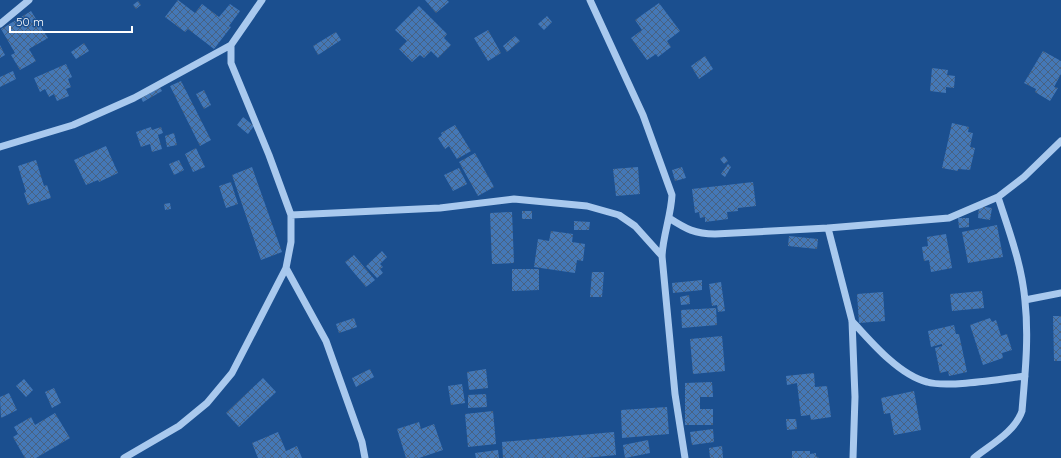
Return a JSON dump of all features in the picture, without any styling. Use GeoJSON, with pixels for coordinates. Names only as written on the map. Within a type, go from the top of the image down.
{"type":"FeatureCollection","features":[{"type":"Feature","properties":{"kind":"street"},"geometry":{"type":"LineString","coordinates":[[0,24],[29,0]]}},
{"type":"Feature","properties":{"kind":"street"},"geometry":{"type":"LineString","coordinates":[[0,147],[73,125],[134,98],[231,45],[262,0]]}},
{"type":"Feature","properties":{"kind":"street"},"geometry":{"type":"LineString","coordinates":[[590,0],[643,115],[672,195],[669,218],[663,238],[662,256],[675,394],[685,458]]}},
{"type":"Feature","properties":{"kind":"street"},"geometry":{"type":"LineString","coordinates":[[124,458],[179,426],[207,403],[232,373],[286,268],[291,242],[291,215],[269,155],[231,63],[231,45]]}},
{"type":"Feature","properties":{"kind":"street"},"geometry":{"type":"LineString","coordinates":[[669,218],[685,228],[699,234],[828,228],[949,218],[998,198],[1024,177],[1061,141]]}},
{"type":"Feature","properties":{"kind":"street"},"geometry":{"type":"LineString","coordinates":[[974,458],[1011,429],[1019,419],[1022,411],[1027,347],[1025,300],[1016,252],[998,198]]}},
{"type":"Feature","properties":{"kind":"street"},"geometry":{"type":"LineString","coordinates":[[291,215],[440,208],[514,199],[588,206],[619,216],[634,226],[662,256]]}},
{"type":"Feature","properties":{"kind":"street"},"geometry":{"type":"LineString","coordinates":[[828,228],[852,321],[855,397],[853,458]]}},
{"type":"Feature","properties":{"kind":"street"},"geometry":{"type":"LineString","coordinates":[[286,268],[326,341],[362,442],[365,458]]}},
{"type":"Feature","properties":{"kind":"street"},"geometry":{"type":"LineString","coordinates":[[1025,300],[1061,293]]}},
{"type":"Feature","properties":{"kind":"street"},"geometry":{"type":"LineString","coordinates":[[852,321],[875,346],[898,365],[912,376],[928,383],[954,383],[1025,376]]}},
{"type":"Feature","properties":{"kind":"building"},"geometry":{"type":"Polygon","coordinates":[[[178,0],[195,13],[202,4],[219,17],[230,4],[240,11],[229,26],[231,27],[214,49],[188,29],[185,32],[165,17],[178,0]]]}},
{"type":"Feature","properties":{"kind":"building"},"geometry":{"type":"Polygon","coordinates":[[[425,0],[447,0],[449,2],[436,13],[425,0]]]}},
{"type":"Feature","properties":{"kind":"building"},"geometry":{"type":"Polygon","coordinates":[[[138,1],[141,5],[136,9],[133,5],[138,1]]]}},
{"type":"Feature","properties":{"kind":"building"},"geometry":{"type":"Polygon","coordinates":[[[659,3],[680,31],[667,41],[671,47],[658,57],[656,54],[647,60],[631,38],[642,30],[635,20],[659,3]]]}},
{"type":"Feature","properties":{"kind":"building"},"geometry":{"type":"Polygon","coordinates":[[[419,6],[447,34],[444,38],[451,45],[438,58],[431,51],[424,58],[420,55],[412,62],[399,49],[407,41],[395,30],[419,6]]]}},
{"type":"Feature","properties":{"kind":"building"},"geometry":{"type":"Polygon","coordinates":[[[31,11],[48,38],[29,49],[36,61],[20,70],[11,55],[15,53],[1,29],[31,11]]]}},
{"type":"Feature","properties":{"kind":"building"},"geometry":{"type":"Polygon","coordinates":[[[547,16],[552,22],[544,30],[538,24],[547,16]]]}},
{"type":"Feature","properties":{"kind":"building"},"geometry":{"type":"Polygon","coordinates":[[[488,30],[501,53],[488,61],[474,38],[488,30]]]}},
{"type":"Feature","properties":{"kind":"building"},"geometry":{"type":"Polygon","coordinates":[[[336,32],[341,40],[318,55],[313,46],[336,32]]]}},
{"type":"Feature","properties":{"kind":"building"},"geometry":{"type":"Polygon","coordinates":[[[515,36],[520,41],[507,52],[503,46],[515,36]]]}},
{"type":"Feature","properties":{"kind":"building"},"geometry":{"type":"Polygon","coordinates":[[[84,43],[89,51],[76,59],[71,52],[84,43]]]}},
{"type":"Feature","properties":{"kind":"building"},"geometry":{"type":"Polygon","coordinates":[[[0,45],[5,55],[0,58],[0,45]]]}},
{"type":"Feature","properties":{"kind":"building"},"geometry":{"type":"Polygon","coordinates":[[[1043,51],[1061,61],[1061,74],[1054,87],[1058,88],[1050,101],[1035,92],[1036,89],[1024,83],[1043,51]]]}},
{"type":"Feature","properties":{"kind":"building"},"geometry":{"type":"Polygon","coordinates":[[[705,56],[713,69],[699,79],[691,66],[705,56]]]}},
{"type":"Feature","properties":{"kind":"building"},"geometry":{"type":"Polygon","coordinates":[[[66,64],[72,77],[68,79],[71,87],[66,89],[69,96],[57,101],[54,94],[49,97],[45,89],[40,92],[34,78],[66,64]]]}},
{"type":"Feature","properties":{"kind":"building"},"geometry":{"type":"Polygon","coordinates":[[[932,68],[948,70],[947,75],[955,76],[954,88],[946,87],[946,93],[930,91],[932,68]]]}},
{"type":"Feature","properties":{"kind":"building"},"geometry":{"type":"Polygon","coordinates":[[[13,71],[16,79],[0,87],[0,77],[13,71]]]}},
{"type":"Feature","properties":{"kind":"building"},"geometry":{"type":"Polygon","coordinates":[[[181,81],[211,140],[200,146],[170,86],[181,81]]]}},
{"type":"Feature","properties":{"kind":"building"},"geometry":{"type":"Polygon","coordinates":[[[160,87],[162,91],[143,102],[141,98],[160,87]]]}},
{"type":"Feature","properties":{"kind":"building"},"geometry":{"type":"Polygon","coordinates":[[[204,90],[211,105],[204,109],[196,94],[204,90]]]}},
{"type":"Feature","properties":{"kind":"building"},"geometry":{"type":"Polygon","coordinates":[[[243,117],[254,126],[248,134],[237,125],[243,117]]]}},
{"type":"Feature","properties":{"kind":"building"},"geometry":{"type":"Polygon","coordinates":[[[952,123],[969,127],[968,132],[973,133],[970,147],[975,148],[970,170],[958,169],[958,171],[942,168],[952,123]]]}},
{"type":"Feature","properties":{"kind":"building"},"geometry":{"type":"Polygon","coordinates":[[[455,125],[471,151],[457,159],[449,146],[445,149],[438,138],[442,135],[441,133],[455,125]]]}},
{"type":"Feature","properties":{"kind":"building"},"geometry":{"type":"Polygon","coordinates":[[[151,127],[152,130],[161,127],[163,133],[158,135],[162,149],[152,152],[150,144],[141,147],[136,132],[151,127]]]}},
{"type":"Feature","properties":{"kind":"building"},"geometry":{"type":"Polygon","coordinates":[[[174,133],[177,145],[167,147],[165,136],[174,133]]]}},
{"type":"Feature","properties":{"kind":"building"},"geometry":{"type":"Polygon","coordinates":[[[106,146],[118,173],[99,182],[98,180],[86,185],[74,160],[106,146]]]}},
{"type":"Feature","properties":{"kind":"building"},"geometry":{"type":"Polygon","coordinates":[[[196,148],[205,167],[193,172],[185,154],[196,148]]]}},
{"type":"Feature","properties":{"kind":"building"},"geometry":{"type":"Polygon","coordinates":[[[475,153],[494,187],[478,196],[459,162],[475,153]]]}},
{"type":"Feature","properties":{"kind":"building"},"geometry":{"type":"Polygon","coordinates":[[[724,156],[728,161],[724,164],[720,159],[724,156]]]}},
{"type":"Feature","properties":{"kind":"building"},"geometry":{"type":"Polygon","coordinates":[[[36,160],[44,186],[47,185],[51,198],[28,205],[24,193],[26,192],[18,166],[36,160]]]}},
{"type":"Feature","properties":{"kind":"building"},"geometry":{"type":"Polygon","coordinates":[[[179,160],[184,170],[174,175],[169,164],[179,160]]]}},
{"type":"Feature","properties":{"kind":"building"},"geometry":{"type":"Polygon","coordinates":[[[728,164],[731,167],[725,177],[721,174],[728,164]]]}},
{"type":"Feature","properties":{"kind":"building"},"geometry":{"type":"Polygon","coordinates":[[[252,167],[282,252],[261,260],[232,175],[252,167]]]}},
{"type":"Feature","properties":{"kind":"building"},"geometry":{"type":"Polygon","coordinates":[[[638,167],[640,194],[616,196],[613,169],[638,167]]]}},
{"type":"Feature","properties":{"kind":"building"},"geometry":{"type":"Polygon","coordinates":[[[682,167],[686,178],[675,181],[672,170],[682,167]]]}},
{"type":"Feature","properties":{"kind":"building"},"geometry":{"type":"Polygon","coordinates":[[[459,168],[467,184],[453,191],[444,175],[459,168]]]}},
{"type":"Feature","properties":{"kind":"building"},"geometry":{"type":"Polygon","coordinates":[[[231,182],[238,204],[226,208],[219,186],[231,182]]]}},
{"type":"Feature","properties":{"kind":"building"},"geometry":{"type":"Polygon","coordinates":[[[753,182],[756,206],[738,208],[738,211],[727,212],[728,219],[705,222],[705,217],[700,218],[699,212],[695,213],[692,189],[753,182]]]}},
{"type":"Feature","properties":{"kind":"building"},"geometry":{"type":"Polygon","coordinates":[[[170,203],[171,209],[165,210],[164,204],[170,203]]]}},
{"type":"Feature","properties":{"kind":"building"},"geometry":{"type":"Polygon","coordinates":[[[979,206],[992,208],[990,220],[978,218],[979,206]]]}},
{"type":"Feature","properties":{"kind":"building"},"geometry":{"type":"Polygon","coordinates":[[[522,211],[532,211],[532,219],[522,219],[522,211]]]}},
{"type":"Feature","properties":{"kind":"building"},"geometry":{"type":"Polygon","coordinates":[[[512,212],[514,263],[492,264],[490,213],[512,212]]]}},
{"type":"Feature","properties":{"kind":"building"},"geometry":{"type":"Polygon","coordinates":[[[958,218],[969,218],[969,227],[959,228],[958,218]]]}},
{"type":"Feature","properties":{"kind":"building"},"geometry":{"type":"Polygon","coordinates":[[[574,221],[590,222],[589,230],[574,230],[574,221]]]}},
{"type":"Feature","properties":{"kind":"building"},"geometry":{"type":"Polygon","coordinates":[[[997,225],[1003,257],[968,263],[962,232],[997,225]]]}},
{"type":"Feature","properties":{"kind":"building"},"geometry":{"type":"Polygon","coordinates":[[[551,231],[573,234],[572,242],[585,244],[583,261],[577,260],[575,273],[534,267],[538,239],[549,241],[551,231]]]}},
{"type":"Feature","properties":{"kind":"building"},"geometry":{"type":"Polygon","coordinates":[[[946,234],[952,268],[931,272],[929,260],[924,261],[922,247],[928,246],[927,237],[946,234]]]}},
{"type":"Feature","properties":{"kind":"building"},"geometry":{"type":"Polygon","coordinates":[[[789,236],[818,239],[817,249],[788,246],[789,236]]]}},
{"type":"Feature","properties":{"kind":"building"},"geometry":{"type":"Polygon","coordinates":[[[382,251],[387,257],[380,264],[383,267],[380,269],[383,273],[377,278],[366,266],[382,251]]]}},
{"type":"Feature","properties":{"kind":"building"},"geometry":{"type":"Polygon","coordinates":[[[354,255],[375,280],[366,287],[345,262],[354,255]]]}},
{"type":"Feature","properties":{"kind":"building"},"geometry":{"type":"Polygon","coordinates":[[[512,269],[539,269],[539,290],[512,291],[512,269]]]}},
{"type":"Feature","properties":{"kind":"building"},"geometry":{"type":"Polygon","coordinates":[[[592,272],[604,272],[602,297],[590,297],[592,272]]]}},
{"type":"Feature","properties":{"kind":"building"},"geometry":{"type":"Polygon","coordinates":[[[702,280],[702,290],[673,293],[672,283],[702,280]]]}},
{"type":"Feature","properties":{"kind":"building"},"geometry":{"type":"Polygon","coordinates":[[[721,282],[725,311],[718,312],[717,305],[712,306],[709,284],[721,282]]]}},
{"type":"Feature","properties":{"kind":"building"},"geometry":{"type":"Polygon","coordinates":[[[982,291],[984,308],[952,311],[950,294],[982,291]]]}},
{"type":"Feature","properties":{"kind":"building"},"geometry":{"type":"Polygon","coordinates":[[[883,292],[885,321],[859,323],[857,294],[883,292]]]}},
{"type":"Feature","properties":{"kind":"building"},"geometry":{"type":"Polygon","coordinates":[[[689,295],[690,304],[681,305],[680,297],[689,295]]]}},
{"type":"Feature","properties":{"kind":"building"},"geometry":{"type":"Polygon","coordinates":[[[716,308],[717,325],[682,328],[681,310],[716,308]]]}},
{"type":"Feature","properties":{"kind":"building"},"geometry":{"type":"Polygon","coordinates":[[[1053,316],[1061,316],[1061,361],[1054,361],[1053,316]]]}},
{"type":"Feature","properties":{"kind":"building"},"geometry":{"type":"Polygon","coordinates":[[[354,318],[357,327],[339,333],[336,324],[354,318]]]}},
{"type":"Feature","properties":{"kind":"building"},"geometry":{"type":"Polygon","coordinates":[[[990,318],[992,322],[996,320],[1001,336],[1007,334],[1012,350],[1002,353],[1003,358],[983,365],[970,325],[990,318]]]}},
{"type":"Feature","properties":{"kind":"building"},"geometry":{"type":"Polygon","coordinates":[[[954,325],[956,334],[959,334],[967,372],[949,376],[948,371],[940,373],[935,348],[942,346],[942,344],[931,347],[928,331],[954,325]]]}},
{"type":"Feature","properties":{"kind":"building"},"geometry":{"type":"Polygon","coordinates":[[[722,336],[725,371],[693,374],[690,339],[722,336]]]}},
{"type":"Feature","properties":{"kind":"building"},"geometry":{"type":"Polygon","coordinates":[[[370,369],[374,377],[356,387],[352,378],[370,369]]]}},
{"type":"Feature","properties":{"kind":"building"},"geometry":{"type":"Polygon","coordinates":[[[486,369],[488,388],[469,390],[467,372],[486,369]]]}},
{"type":"Feature","properties":{"kind":"building"},"geometry":{"type":"Polygon","coordinates":[[[814,373],[815,387],[827,386],[831,417],[811,420],[810,415],[801,416],[797,383],[787,385],[786,376],[814,373]]]}},
{"type":"Feature","properties":{"kind":"building"},"geometry":{"type":"Polygon","coordinates":[[[263,378],[276,392],[239,427],[226,413],[263,378]]]}},
{"type":"Feature","properties":{"kind":"building"},"geometry":{"type":"Polygon","coordinates":[[[24,379],[33,390],[26,397],[16,386],[24,379]]]}},
{"type":"Feature","properties":{"kind":"building"},"geometry":{"type":"Polygon","coordinates":[[[712,382],[713,397],[700,397],[700,409],[713,409],[713,425],[685,425],[685,383],[712,382]]]}},
{"type":"Feature","properties":{"kind":"building"},"geometry":{"type":"Polygon","coordinates":[[[462,384],[465,403],[451,405],[448,386],[462,384]]]}},
{"type":"Feature","properties":{"kind":"building"},"geometry":{"type":"Polygon","coordinates":[[[54,388],[61,403],[52,408],[45,392],[54,388]]]}},
{"type":"Feature","properties":{"kind":"building"},"geometry":{"type":"Polygon","coordinates":[[[914,391],[921,430],[894,435],[890,413],[884,414],[881,398],[914,391]]]}},
{"type":"Feature","properties":{"kind":"building"},"geometry":{"type":"Polygon","coordinates":[[[9,393],[17,410],[1,418],[0,397],[9,393]]]}},
{"type":"Feature","properties":{"kind":"building"},"geometry":{"type":"Polygon","coordinates":[[[486,394],[487,407],[468,408],[468,395],[486,394]]]}},
{"type":"Feature","properties":{"kind":"building"},"geometry":{"type":"Polygon","coordinates":[[[667,407],[669,434],[622,438],[621,410],[667,407]]]}},
{"type":"Feature","properties":{"kind":"building"},"geometry":{"type":"Polygon","coordinates":[[[493,411],[496,444],[468,447],[465,414],[493,411]]]}},
{"type":"Feature","properties":{"kind":"building"},"geometry":{"type":"Polygon","coordinates":[[[55,413],[70,438],[36,458],[25,458],[13,437],[18,434],[14,427],[31,417],[35,425],[55,413]]]}},
{"type":"Feature","properties":{"kind":"building"},"geometry":{"type":"Polygon","coordinates":[[[786,419],[796,419],[797,429],[787,430],[786,419]]]}},
{"type":"Feature","properties":{"kind":"building"},"geometry":{"type":"Polygon","coordinates":[[[419,422],[421,429],[434,424],[443,450],[419,458],[406,458],[397,429],[419,422]]]}},
{"type":"Feature","properties":{"kind":"building"},"geometry":{"type":"Polygon","coordinates":[[[713,429],[714,442],[692,445],[690,432],[713,429]]]}},
{"type":"Feature","properties":{"kind":"building"},"geometry":{"type":"Polygon","coordinates":[[[278,432],[286,451],[297,446],[302,458],[258,458],[252,443],[278,432]]]}},
{"type":"Feature","properties":{"kind":"building"},"geometry":{"type":"Polygon","coordinates":[[[614,432],[616,455],[585,458],[503,458],[502,442],[614,432]]]}},
{"type":"Feature","properties":{"kind":"building"},"geometry":{"type":"Polygon","coordinates":[[[648,440],[650,453],[625,458],[623,445],[648,440]]]}},
{"type":"Feature","properties":{"kind":"building"},"geometry":{"type":"Polygon","coordinates":[[[722,446],[723,458],[710,458],[709,448],[722,446]]]}},
{"type":"Feature","properties":{"kind":"building"},"geometry":{"type":"Polygon","coordinates":[[[498,450],[499,458],[476,458],[475,453],[498,450]]]}},
{"type":"Feature","properties":{"kind":"building"},"geometry":{"type":"Polygon","coordinates":[[[792,451],[810,451],[810,454],[816,453],[816,456],[819,458],[792,458],[792,451]]]}}]}
